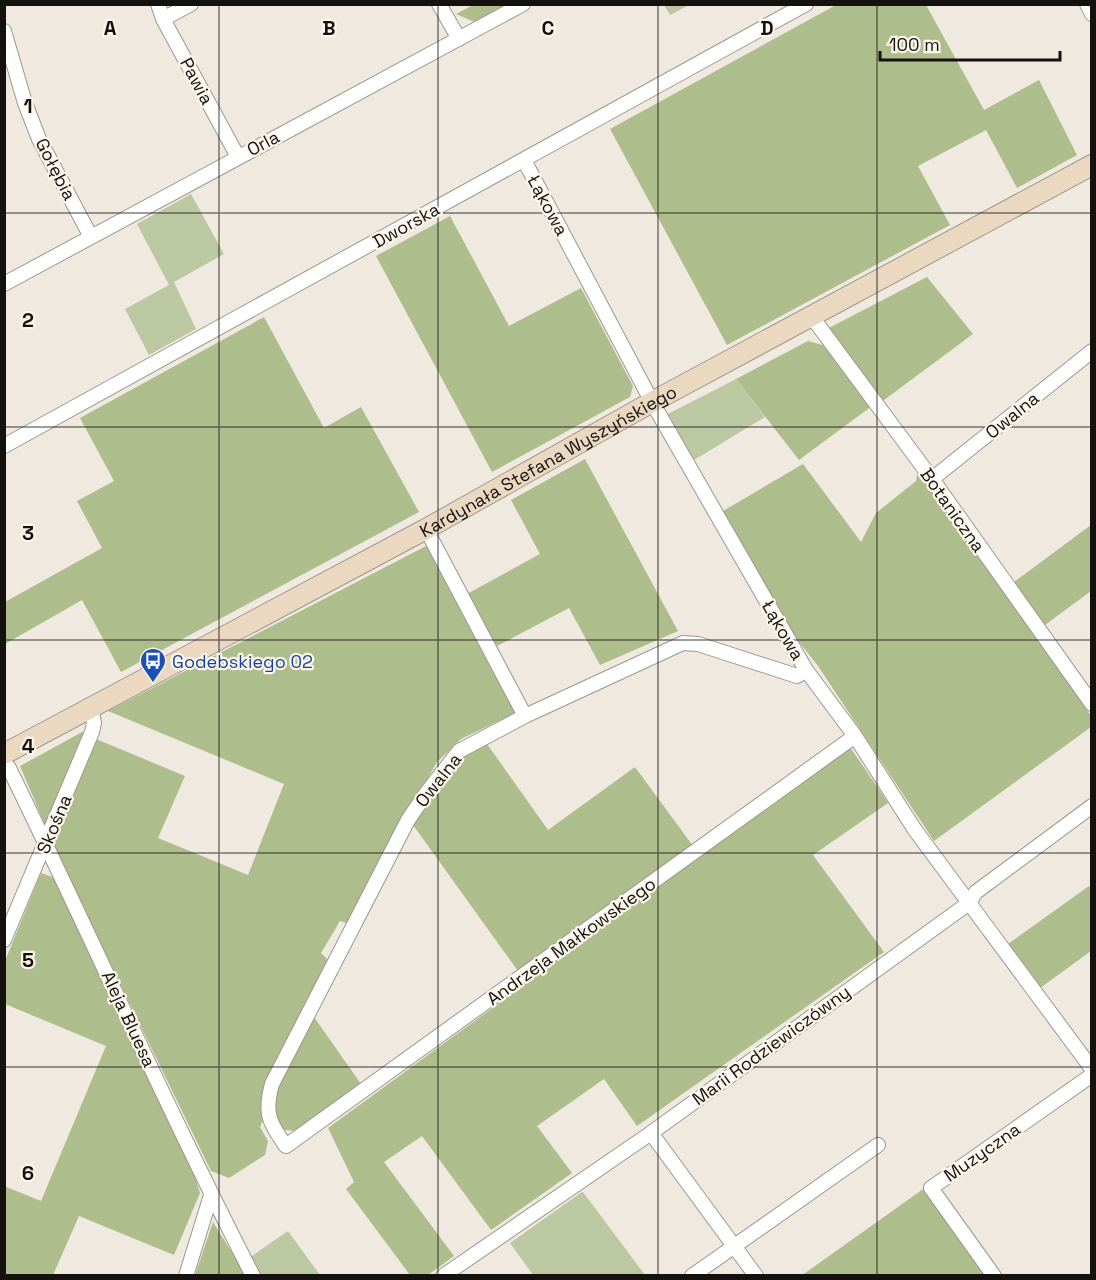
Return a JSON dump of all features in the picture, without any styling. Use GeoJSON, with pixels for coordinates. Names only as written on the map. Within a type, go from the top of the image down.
{"type":"FeatureCollection","features":[{"type":"Feature","properties":{"kind":"main road","name":"Kardynała Stefana Wyszyńskiego"},"geometry":{"type":"LineString","coordinates":[[4,754],[426,529],[652,402],[1092,165]]}},
{"type":"Feature","properties":{"kind":"street","name":"Pawia"},"geometry":{"type":"LineString","coordinates":[[158,4],[163,19],[238,157]]}},
{"type":"Feature","properties":{"kind":"street"},"geometry":{"type":"LineString","coordinates":[[163,19],[191,4]]}},
{"type":"Feature","properties":{"kind":"street"},"geometry":{"type":"LineString","coordinates":[[439,4],[459,39]]}},
{"type":"Feature","properties":{"kind":"street","name":"Orla"},"geometry":{"type":"LineString","coordinates":[[4,284],[523,4]]}},
{"type":"Feature","properties":{"kind":"street","name":"Dworska"},"geometry":{"type":"LineString","coordinates":[[4,446],[806,4]]}},
{"type":"Feature","properties":{"kind":"street"},"geometry":{"type":"LineString","coordinates":[[1087,4],[1092,14]]}},
{"type":"Feature","properties":{"kind":"street","name":"Gołębia"},"geometry":{"type":"LineString","coordinates":[[4,31],[25,103],[39,139],[92,237]]}},
{"type":"Feature","properties":{"kind":"street","name":"Łąkowa"},"geometry":{"type":"LineString","coordinates":[[524,160],[652,402],[806,670],[855,736],[915,830],[1092,1069]]}},
{"type":"Feature","properties":{"kind":"street","name":"Botaniczna"},"geometry":{"type":"LineString","coordinates":[[812,317],[932,479],[1092,704]]}},
{"type":"Feature","properties":{"kind":"street","name":"Owalna"},"geometry":{"type":"LineString","coordinates":[[932,479],[1092,351]]}},
{"type":"Feature","properties":{"kind":"street"},"geometry":{"type":"LineString","coordinates":[[426,529],[525,716]]}},
{"type":"Feature","properties":{"kind":"street","name":"Owalna"},"geometry":{"type":"LineString","coordinates":[[286,1146],[274,1131],[269,1118],[267,1103],[272,1084],[408,820],[459,751],[525,716],[684,643],[698,644],[797,676],[806,670]]}},
{"type":"Feature","properties":{"kind":"street","name":"Skośna"},"geometry":{"type":"LineString","coordinates":[[4,940],[92,732],[94,723],[91,707]]}},
{"type":"Feature","properties":{"kind":"street","name":"Andrzeja Małkowskiego"},"geometry":{"type":"LineString","coordinates":[[286,1146],[855,736]]}},
{"type":"Feature","properties":{"kind":"street","name":"Aleja Bluesa"},"geometry":{"type":"LineString","coordinates":[[4,764],[9,768],[46,843],[211,1195],[253,1275]]}},
{"type":"Feature","properties":{"kind":"street","name":"Marii Rodziewiczówny"},"geometry":{"type":"LineString","coordinates":[[443,1275],[651,1133],[969,903],[976,892],[1092,806]]}},
{"type":"Feature","properties":{"kind":"street","name":"Muzyczna"},"geometry":{"type":"LineString","coordinates":[[993,1275],[931,1188],[1092,1075]]}},
{"type":"Feature","properties":{"kind":"street"},"geometry":{"type":"LineString","coordinates":[[651,1133],[756,1275]]}},
{"type":"Feature","properties":{"kind":"street"},"geometry":{"type":"LineString","coordinates":[[692,1275],[879,1145]]}},
{"type":"Feature","properties":{"kind":"street"},"geometry":{"type":"LineString","coordinates":[[186,1275],[211,1195]]}},
{"type":"Feature","properties":{"kind":"green space"},"geometry":{"type":"Polygon","coordinates":[[[473,5],[512,5],[477,23],[456,14],[473,5]]]}},
{"type":"Feature","properties":{"kind":"green space"},"geometry":{"type":"Polygon","coordinates":[[[664,5],[689,5],[670,15],[664,5]]]}},
{"type":"Feature","properties":{"kind":"green space"},"geometry":{"type":"Polygon","coordinates":[[[836,5],[926,5],[984,110],[1039,80],[1077,155],[1017,188],[986,130],[918,166],[950,225],[727,345],[610,129],[836,5]]]}},
{"type":"Feature","properties":{"kind":"green space"},"geometry":{"type":"Polygon","coordinates":[[[191,194],[224,254],[174,282],[196,329],[149,355],[125,309],[169,285],[137,224],[191,194]]]}},
{"type":"Feature","properties":{"kind":"green space"},"geometry":{"type":"Polygon","coordinates":[[[450,216],[509,326],[581,288],[633,386],[630,397],[492,472],[376,256],[450,216]]]}},
{"type":"Feature","properties":{"kind":"green space"},"geometry":{"type":"Polygon","coordinates":[[[927,277],[973,334],[880,403],[825,330],[927,277]]]}},
{"type":"Feature","properties":{"kind":"green space"},"geometry":{"type":"Polygon","coordinates":[[[264,317],[324,428],[361,407],[419,512],[121,672],[82,600],[5,644],[5,602],[102,548],[77,501],[114,481],[80,418],[264,317]]]}},
{"type":"Feature","properties":{"kind":"green space"},"geometry":{"type":"Polygon","coordinates":[[[808,341],[826,346],[872,406],[799,460],[736,379],[808,341]]]}},
{"type":"Feature","properties":{"kind":"green space"},"geometry":{"type":"Polygon","coordinates":[[[736,379],[765,417],[694,460],[668,414],[736,379]]]}},
{"type":"Feature","properties":{"kind":"green space"},"geometry":{"type":"Polygon","coordinates":[[[585,459],[678,631],[600,665],[569,608],[497,646],[467,594],[540,554],[511,500],[585,459]]]}},
{"type":"Feature","properties":{"kind":"green space"},"geometry":{"type":"Polygon","coordinates":[[[803,464],[861,542],[876,513],[916,481],[918,468],[1091,716],[1091,727],[934,841],[818,666],[789,629],[723,511],[803,464]]]}},
{"type":"Feature","properties":{"kind":"green space"},"geometry":{"type":"Polygon","coordinates":[[[1091,525],[1091,591],[1045,625],[1014,582],[1091,525]]]}},
{"type":"Feature","properties":{"kind":"green space"},"geometry":{"type":"Polygon","coordinates":[[[428,545],[517,712],[461,739],[437,762],[350,924],[340,921],[321,953],[328,960],[264,1088],[265,1116],[260,1127],[268,1141],[265,1155],[229,1178],[211,1171],[53,845],[96,739],[185,776],[158,838],[248,875],[284,784],[108,711],[428,545]]]}},
{"type":"Feature","properties":{"kind":"green space"},"geometry":{"type":"Polygon","coordinates":[[[84,731],[45,825],[20,766],[84,731]]]}},
{"type":"Feature","properties":{"kind":"green space"},"geometry":{"type":"Polygon","coordinates":[[[487,744],[548,830],[635,767],[693,846],[518,971],[413,825],[444,777],[468,753],[487,744]]]}},
{"type":"Feature","properties":{"kind":"green space"},"geometry":{"type":"Polygon","coordinates":[[[850,747],[888,803],[813,855],[884,952],[637,1126],[604,1079],[537,1126],[572,1173],[491,1230],[422,1136],[384,1162],[454,1256],[428,1275],[410,1275],[346,1189],[354,1182],[328,1128],[850,747]]]}},
{"type":"Feature","properties":{"kind":"green space"},"geometry":{"type":"Polygon","coordinates":[[[41,873],[55,878],[194,1173],[200,1193],[174,1255],[79,1216],[53,1275],[5,1276],[4,1186],[41,1201],[106,1046],[5,1004],[5,961],[41,873]]]}},
{"type":"Feature","properties":{"kind":"green space"},"geometry":{"type":"Polygon","coordinates":[[[1089,886],[1091,889],[1091,951],[1040,988],[1008,944],[1089,886]]]}},
{"type":"Feature","properties":{"kind":"green space"},"geometry":{"type":"Polygon","coordinates":[[[314,1017],[361,1084],[296,1131],[284,1130],[267,1102],[314,1017]]]}},
{"type":"Feature","properties":{"kind":"green space"},"geometry":{"type":"Polygon","coordinates":[[[926,1187],[989,1276],[801,1276],[926,1187]]]}},
{"type":"Feature","properties":{"kind":"green space"},"geometry":{"type":"Polygon","coordinates":[[[582,1192],[645,1275],[533,1275],[510,1243],[582,1192]]]}},
{"type":"Feature","properties":{"kind":"green space"},"geometry":{"type":"Polygon","coordinates":[[[213,1222],[246,1275],[195,1275],[213,1222]]]}},
{"type":"Feature","properties":{"kind":"green space"},"geometry":{"type":"Polygon","coordinates":[[[288,1231],[320,1275],[258,1275],[249,1258],[288,1231]]]}},
{"type":"Feature","properties":{"kind":"place","name":"Godebskiego 02"},"geometry":{"type":"Point","coordinates":[153,684]}}]}
